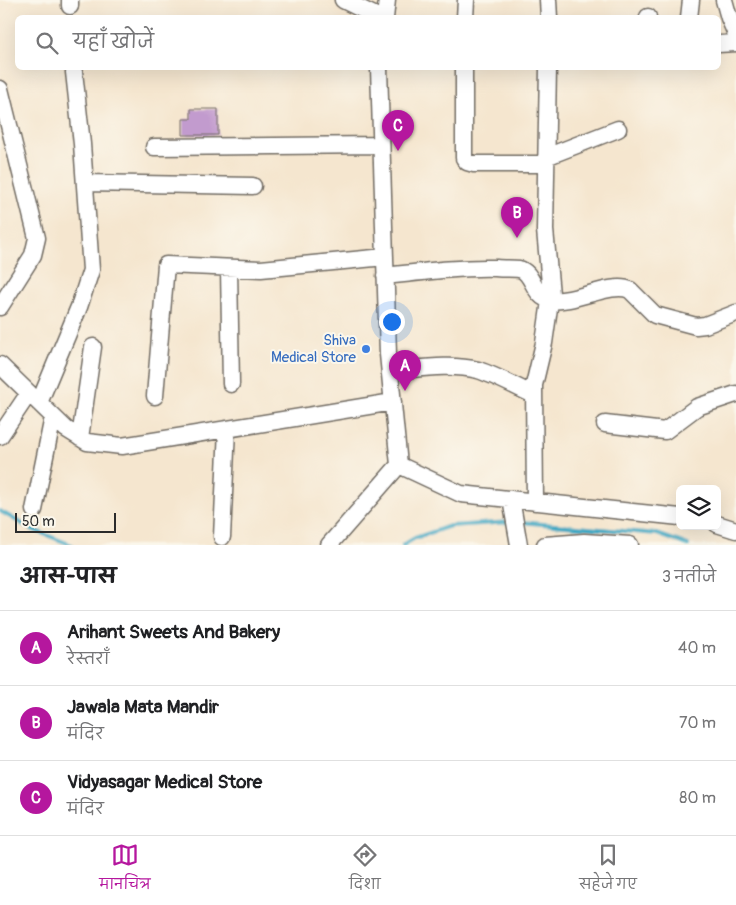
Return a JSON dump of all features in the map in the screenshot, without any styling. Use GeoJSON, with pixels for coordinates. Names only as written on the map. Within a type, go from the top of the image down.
{"type":"FeatureCollection","features":[{"type":"Feature","properties":{"kind":"street"},"geometry":{"type":"LineString","coordinates":[[343,0],[374,15]]}},
{"type":"Feature","properties":{"kind":"street"},"geometry":{"type":"LineString","coordinates":[[385,15],[387,0]]}},
{"type":"Feature","properties":{"kind":"street"},"geometry":{"type":"LineString","coordinates":[[465,15],[466,0]]}},
{"type":"Feature","properties":{"kind":"street"},"geometry":{"type":"LineString","coordinates":[[548,0],[549,15]]}},
{"type":"Feature","properties":{"kind":"street"},"geometry":{"type":"LineString","coordinates":[[690,15],[691,0]]}},
{"type":"Feature","properties":{"kind":"street"},"geometry":{"type":"LineString","coordinates":[[724,0],[736,34]]}},
{"type":"Feature","properties":{"kind":"street"},"geometry":{"type":"LineString","coordinates":[[721,44],[736,43]]}},
{"type":"Feature","properties":{"kind":"street"},"geometry":{"type":"LineString","coordinates":[[333,542],[399,465],[390,371],[378,70]]}},
{"type":"Feature","properties":{"kind":"street"},"geometry":{"type":"LineString","coordinates":[[464,70],[464,158],[467,162],[474,164],[546,160],[618,130]]}},
{"type":"Feature","properties":{"kind":"street"},"geometry":{"type":"LineString","coordinates":[[535,502],[534,385],[544,343],[551,294],[545,230],[548,70]]}},
{"type":"Feature","properties":{"kind":"street"},"geometry":{"type":"LineString","coordinates":[[0,436],[34,398],[79,307],[90,270],[82,144],[74,72]]}},
{"type":"Feature","properties":{"kind":"street"},"geometry":{"type":"LineString","coordinates":[[0,89],[38,238],[33,255],[0,307]]}},
{"type":"Feature","properties":{"kind":"street"},"geometry":{"type":"LineString","coordinates":[[154,147],[381,145]]}},
{"type":"Feature","properties":{"kind":"street"},"geometry":{"type":"LineString","coordinates":[[84,184],[253,186]]}},
{"type":"Feature","properties":{"kind":"street"},"geometry":{"type":"LineString","coordinates":[[155,396],[166,265],[261,269],[385,257]]}},
{"type":"Feature","properties":{"kind":"street"},"geometry":{"type":"LineString","coordinates":[[229,268],[231,384]]}},
{"type":"Feature","properties":{"kind":"street"},"geometry":{"type":"LineString","coordinates":[[385,276],[474,268],[519,270],[528,275],[538,293],[550,300],[575,298],[617,288],[625,288],[630,290],[655,315],[696,326],[705,325],[736,313]]}},
{"type":"Feature","properties":{"kind":"street"},"geometry":{"type":"LineString","coordinates":[[80,438],[93,347]]}},
{"type":"Feature","properties":{"kind":"street"},"geometry":{"type":"LineString","coordinates":[[0,365],[66,429],[87,442],[122,446],[393,402]]}},
{"type":"Feature","properties":{"kind":"street"},"geometry":{"type":"LineString","coordinates":[[390,371],[449,367],[468,368],[480,371],[534,395]]}},
{"type":"Feature","properties":{"kind":"street"},"geometry":{"type":"LineString","coordinates":[[605,424],[665,431],[685,414],[697,407],[736,394]]}},
{"type":"Feature","properties":{"kind":"street"},"geometry":{"type":"LineString","coordinates":[[34,510],[53,417]]}},
{"type":"Feature","properties":{"kind":"street"},"geometry":{"type":"LineString","coordinates":[[222,536],[227,429]]}},
{"type":"Feature","properties":{"kind":"street"},"geometry":{"type":"LineString","coordinates":[[399,465],[461,494],[676,517]]}},
{"type":"Feature","properties":{"kind":"street"},"geometry":{"type":"LineString","coordinates":[[511,500],[518,542]]}},
{"type":"Feature","properties":{"kind":"street"},"geometry":{"type":"LineString","coordinates":[[721,525],[736,530]]}},
{"type":"Feature","properties":{"kind":"street"},"geometry":{"type":"LineString","coordinates":[[545,545],[584,542],[630,545]]}},
{"type":"Feature","properties":{"kind":"building"},"geometry":{"type":"Polygon","coordinates":[[[191,109],[218,109],[218,135],[183,135],[183,119],[191,119],[191,109]]]}},
{"type":"Feature","properties":{"kind":"waterway"},"geometry":{"type":"LineString","coordinates":[[0,511],[31,529],[72,545]]}},
{"type":"Feature","properties":{"kind":"waterway"},"geometry":{"type":"LineString","coordinates":[[403,545],[415,538],[450,526],[511,522]]}},
{"type":"Feature","properties":{"kind":"waterway"},"geometry":{"type":"LineString","coordinates":[[520,522],[657,534],[688,545]]}},
{"type":"Feature","properties":{"kind":"place","name":"Vidyasagar Medical Store"},"geometry":{"type":"Point","coordinates":[398,151]}},
{"type":"Feature","properties":{"kind":"place","name":"Jawala Mata Mandir"},"geometry":{"type":"Point","coordinates":[517,238]}},
{"type":"Feature","properties":{"kind":"place","name":"Shiva Medical Store"},"geometry":{"type":"Point","coordinates":[366,349]}},
{"type":"Feature","properties":{"kind":"place","name":"Arihant Sweets And Bakery"},"geometry":{"type":"Point","coordinates":[405,391]}}]}
